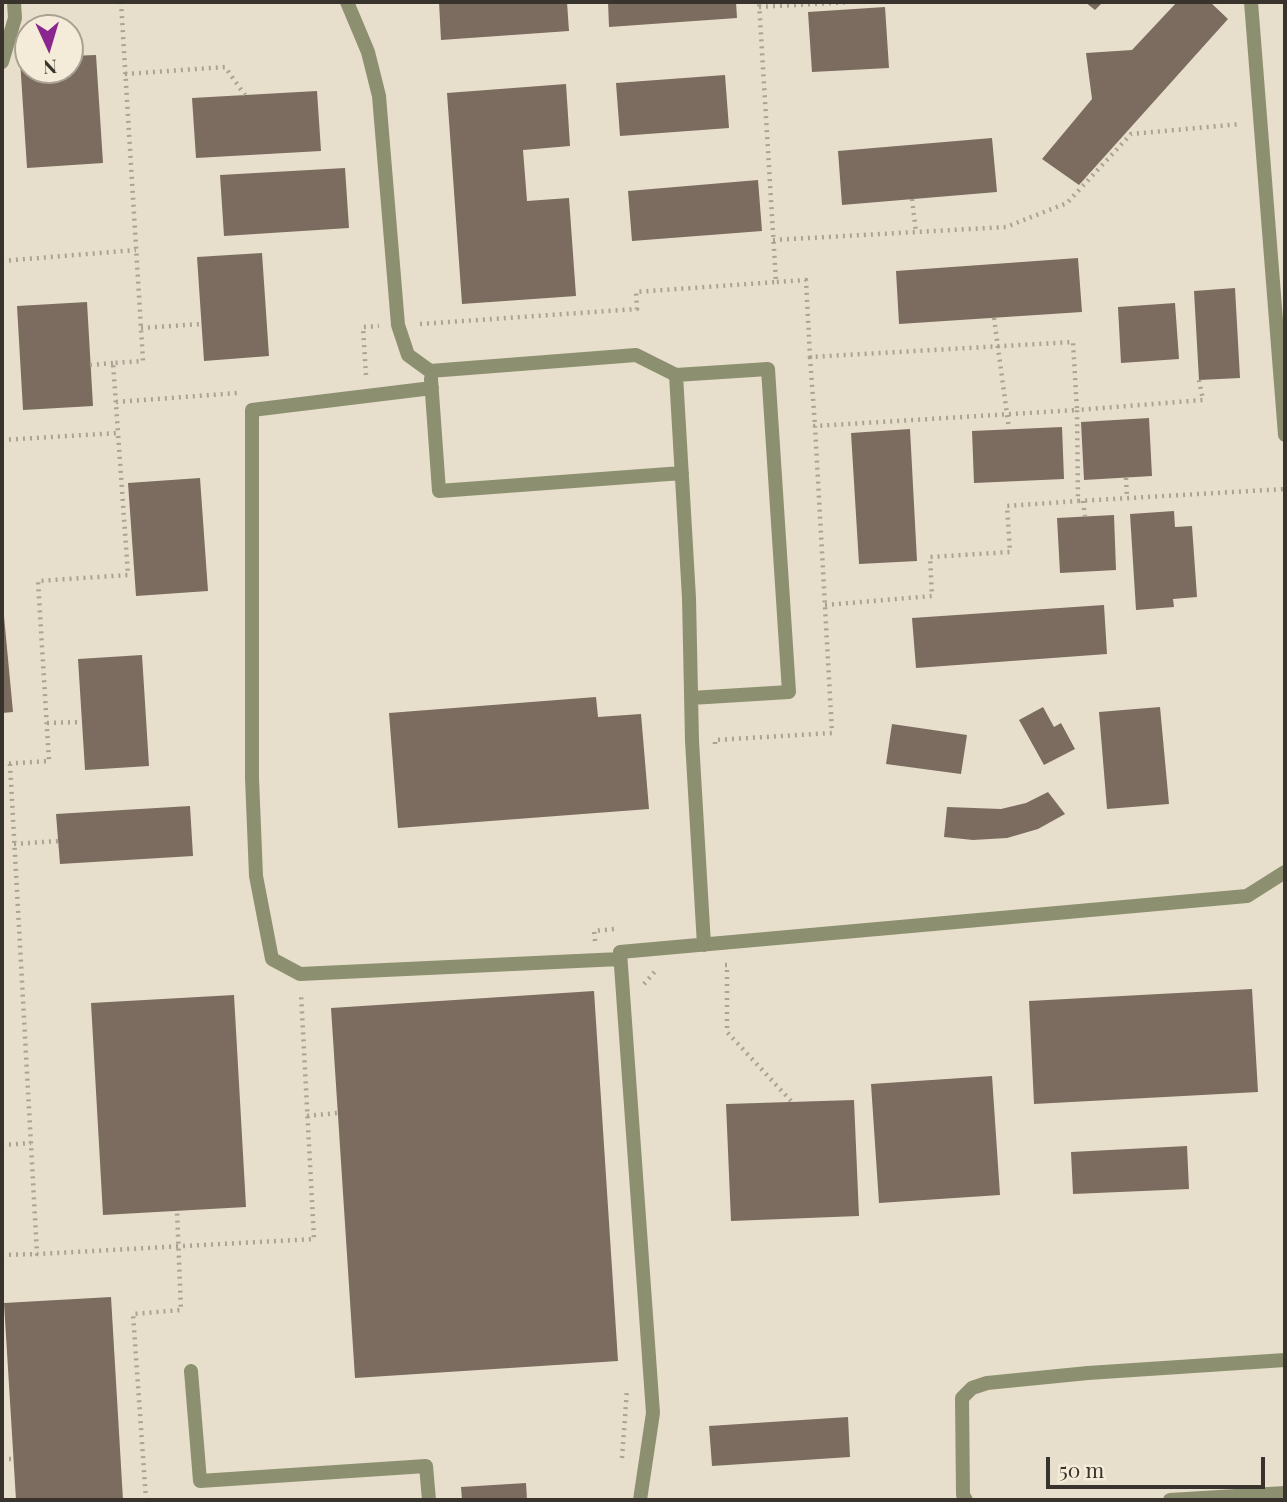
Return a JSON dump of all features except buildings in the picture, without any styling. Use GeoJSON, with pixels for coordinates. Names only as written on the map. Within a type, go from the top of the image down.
{"type":"FeatureCollection","features":[{"type":"Feature","properties":{"kind":"lane"},"geometry":{"type":"LineString","coordinates":[[2,62],[15,18],[14,2]]}},
{"type":"Feature","properties":{"kind":"lane"},"geometry":{"type":"LineString","coordinates":[[347,2],[368,52],[379,96],[398,325],[408,355],[430,371],[636,355],[676,375],[768,369],[789,692],[691,698]]}},
{"type":"Feature","properties":{"kind":"lane"},"geometry":{"type":"LineString","coordinates":[[1251,2],[1285,435]]}},
{"type":"Feature","properties":{"kind":"lane"},"geometry":{"type":"LineString","coordinates":[[430,371],[439,491],[682,473]]}},
{"type":"Feature","properties":{"kind":"lane"},"geometry":{"type":"LineString","coordinates":[[676,375],[704,944]]}},
{"type":"Feature","properties":{"kind":"lane"},"geometry":{"type":"LineString","coordinates":[[432,388],[252,410],[252,778],[256,876],[272,959],[300,974],[620,959]]}},
{"type":"Feature","properties":{"kind":"lane"},"geometry":{"type":"LineString","coordinates":[[640,1500],[653,1413],[620,952],[1247,896],[1285,872]]}},
{"type":"Feature","properties":{"kind":"lane"},"geometry":{"type":"LineString","coordinates":[[965,1500],[962,1496],[962,1398],[972,1388],[987,1382],[1076,1374],[1285,1360]]}},
{"type":"Feature","properties":{"kind":"lane"},"geometry":{"type":"LineString","coordinates":[[191,1371],[200,1481],[426,1466],[429,1500]]}},
{"type":"Feature","properties":{"kind":"lane"},"geometry":{"type":"LineString","coordinates":[[1170,1500],[1285,1493]]}},
{"type":"Feature","properties":{"kind":"path"},"geometry":{"type":"LineString","coordinates":[[90,365],[143,361],[121,2]]}},
{"type":"Feature","properties":{"kind":"path"},"geometry":{"type":"LineString","coordinates":[[776,282],[759,4],[850,2]]}},
{"type":"Feature","properties":{"kind":"path"},"geometry":{"type":"LineString","coordinates":[[125,74],[225,67],[245,95]]}},
{"type":"Feature","properties":{"kind":"path"},"geometry":{"type":"LineString","coordinates":[[774,240],[1006,227],[1067,203],[1131,134],[1261,122]]}},
{"type":"Feature","properties":{"kind":"path"},"geometry":{"type":"LineString","coordinates":[[912,199],[916,232]]}},
{"type":"Feature","properties":{"kind":"path"},"geometry":{"type":"LineString","coordinates":[[2,261],[136,250]]}},
{"type":"Feature","properties":{"kind":"path"},"geometry":{"type":"LineString","coordinates":[[367,384],[363,327],[637,309],[636,292],[806,280],[832,733],[692,741]]}},
{"type":"Feature","properties":{"kind":"path"},"geometry":{"type":"LineString","coordinates":[[994,318],[1009,429]]}},
{"type":"Feature","properties":{"kind":"path"},"geometry":{"type":"LineString","coordinates":[[141,328],[201,324]]}},
{"type":"Feature","properties":{"kind":"path"},"geometry":{"type":"LineString","coordinates":[[810,357],[1073,342],[1081,501],[1085,517]]}},
{"type":"Feature","properties":{"kind":"path"},"geometry":{"type":"LineString","coordinates":[[2,764],[49,761],[38,581],[128,575],[113,363]]}},
{"type":"Feature","properties":{"kind":"path"},"geometry":{"type":"LineString","coordinates":[[814,426],[1203,400],[1199,380]]}},
{"type":"Feature","properties":{"kind":"path"},"geometry":{"type":"LineString","coordinates":[[116,402],[242,393]]}},
{"type":"Feature","properties":{"kind":"path"},"geometry":{"type":"LineString","coordinates":[[2,440],[118,433]]}},
{"type":"Feature","properties":{"kind":"path"},"geometry":{"type":"LineString","coordinates":[[1126,478],[1127,499]]}},
{"type":"Feature","properties":{"kind":"path"},"geometry":{"type":"LineString","coordinates":[[825,605],[932,596],[930,558],[1010,552],[1007,506],[1285,489]]}},
{"type":"Feature","properties":{"kind":"path"},"geometry":{"type":"LineString","coordinates":[[47,723],[82,722]]}},
{"type":"Feature","properties":{"kind":"path"},"geometry":{"type":"LineString","coordinates":[[715,740],[715,753]]}},
{"type":"Feature","properties":{"kind":"path"},"geometry":{"type":"LineString","coordinates":[[10,764],[37,1254]]}},
{"type":"Feature","properties":{"kind":"path"},"geometry":{"type":"LineString","coordinates":[[14,844],[58,841]]}},
{"type":"Feature","properties":{"kind":"path"},"geometry":{"type":"LineString","coordinates":[[596,960],[594,931],[619,929]]}},
{"type":"Feature","properties":{"kind":"path"},"geometry":{"type":"LineString","coordinates":[[726,943],[727,1032],[792,1102]]}},
{"type":"Feature","properties":{"kind":"path"},"geometry":{"type":"LineString","coordinates":[[716,965],[727,965]]}},
{"type":"Feature","properties":{"kind":"path"},"geometry":{"type":"LineString","coordinates":[[640,989],[656,969],[668,968]]}},
{"type":"Feature","properties":{"kind":"path"},"geometry":{"type":"LineString","coordinates":[[2,1255],[314,1239],[300,974]]}},
{"type":"Feature","properties":{"kind":"path"},"geometry":{"type":"LineString","coordinates":[[307,1116],[337,1112]]}},
{"type":"Feature","properties":{"kind":"path"},"geometry":{"type":"LineString","coordinates":[[2,1145],[31,1143]]}},
{"type":"Feature","properties":{"kind":"path"},"geometry":{"type":"LineString","coordinates":[[146,1500],[133,1314],[181,1310],[177,1211]]}},
{"type":"Feature","properties":{"kind":"path"},"geometry":{"type":"LineString","coordinates":[[621,1471],[628,1384]]}},
{"type":"Feature","properties":{"kind":"path"},"geometry":{"type":"LineString","coordinates":[[2,1459],[13,1459]]}}]}
